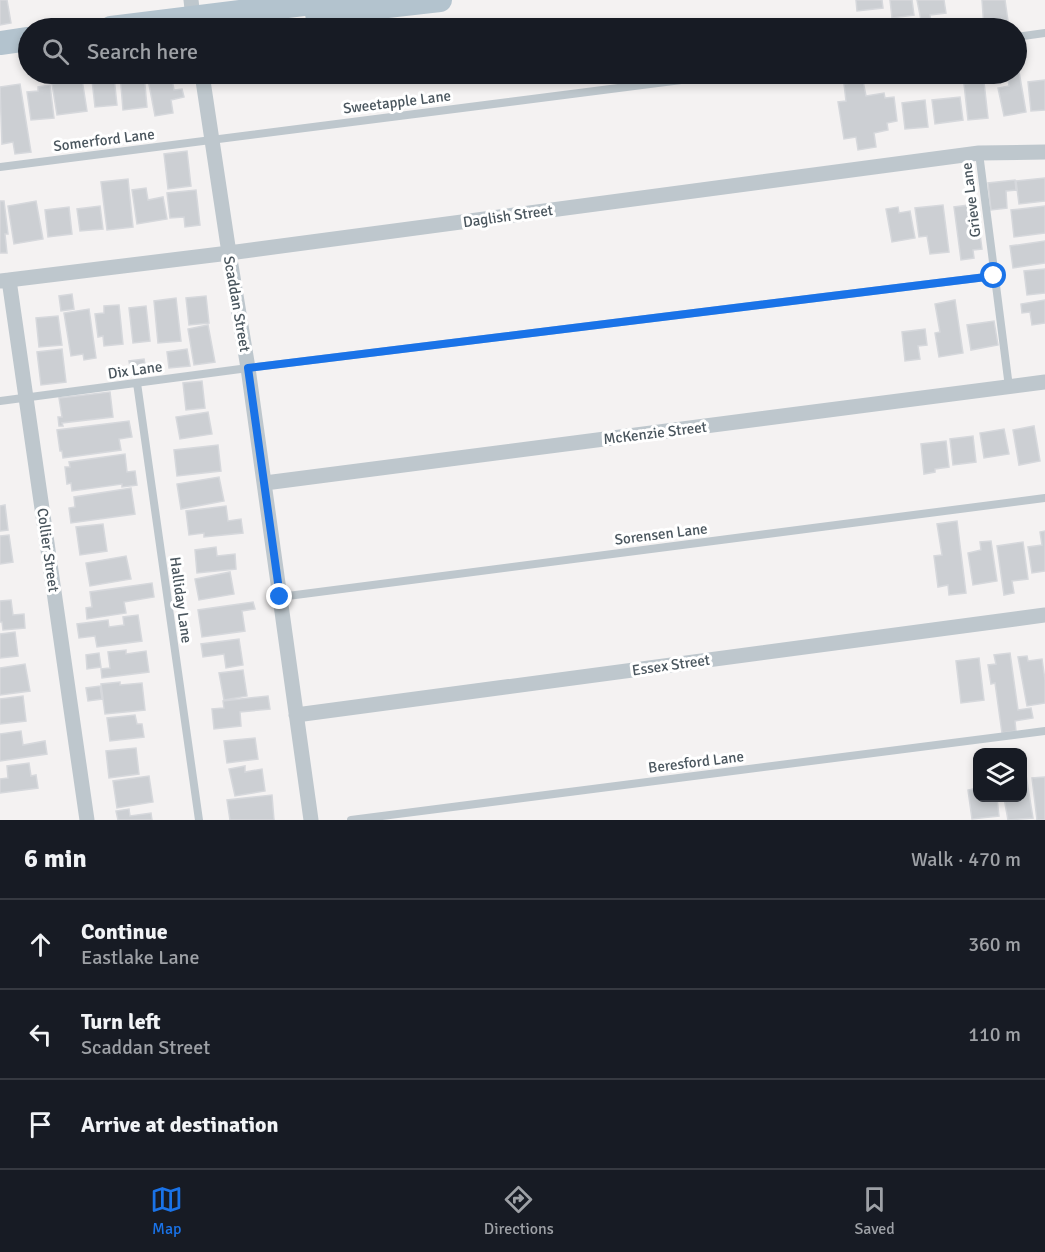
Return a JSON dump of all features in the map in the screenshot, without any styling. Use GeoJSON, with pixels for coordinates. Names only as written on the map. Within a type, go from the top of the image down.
{"type":"FeatureCollection","features":[{"type":"Feature","properties":{"kind":"main road"},"geometry":{"type":"LineString","coordinates":[[154,18],[192,9],[336,0]]}},
{"type":"Feature","properties":{"kind":"main road"},"geometry":{"type":"LineString","coordinates":[[286,18],[440,0]]}},
{"type":"Feature","properties":{"kind":"main road"},"geometry":{"type":"LineString","coordinates":[[0,43],[18,40]]}},
{"type":"Feature","properties":{"kind":"main road"},"geometry":{"type":"LineString","coordinates":[[0,57],[18,55]]}},
{"type":"Feature","properties":{"kind":"street","name":"Scaddan Street"},"geometry":{"type":"LineString","coordinates":[[204,84],[265,483],[311,820]]}},
{"type":"Feature","properties":{"kind":"street","name":"Daglish Street"},"geometry":{"type":"LineString","coordinates":[[1016,151],[1045,143]]}},
{"type":"Feature","properties":{"kind":"street","name":"Daglish Street"},"geometry":{"type":"LineString","coordinates":[[5,281],[979,153],[1045,152]]}},
{"type":"Feature","properties":{"kind":"street","name":"Collier Street"},"geometry":{"type":"LineString","coordinates":[[5,281],[26,398],[87,820]]}},
{"type":"Feature","properties":{"kind":"street","name":"McKenzie Street"},"geometry":{"type":"LineString","coordinates":[[265,483],[1045,382]]}},
{"type":"Feature","properties":{"kind":"street","name":"Essex Street"},"geometry":{"type":"LineString","coordinates":[[296,715],[1045,615]]}},
{"type":"Feature","properties":{"kind":"lane"},"geometry":{"type":"LineString","coordinates":[[1027,36],[1045,33]]}},
{"type":"Feature","properties":{"kind":"lane","name":"Sweetapple Lane"},"geometry":{"type":"LineString","coordinates":[[212,139],[649,84]]}},
{"type":"Feature","properties":{"kind":"lane","name":"Somerford Lane"},"geometry":{"type":"LineString","coordinates":[[0,167],[212,139]]}},
{"type":"Feature","properties":{"kind":"lane","name":"Grieve Lane"},"geometry":{"type":"LineString","coordinates":[[979,153],[1009,387]]}},
{"type":"Feature","properties":{"kind":"lane","name":"Dix Lane"},"geometry":{"type":"LineString","coordinates":[[0,401],[994,276]]}},
{"type":"Feature","properties":{"kind":"lane","name":"Halliday Lane"},"geometry":{"type":"LineString","coordinates":[[137,383],[199,820]]}},
{"type":"Feature","properties":{"kind":"lane","name":"Sorensen Lane"},"geometry":{"type":"LineString","coordinates":[[280,597],[1045,498]]}},
{"type":"Feature","properties":{"kind":"lane","name":"Beresford Lane"},"geometry":{"type":"LineString","coordinates":[[351,820],[1045,731]]}},
{"type":"Feature","properties":{"kind":"building"},"geometry":{"type":"Polygon","coordinates":[[[0,0],[7,0],[11,23],[0,25],[0,0]]]}},
{"type":"Feature","properties":{"kind":"building"},"geometry":{"type":"Polygon","coordinates":[[[856,0],[882,0],[883,8],[857,11],[856,0]]]}},
{"type":"Feature","properties":{"kind":"building"},"geometry":{"type":"Polygon","coordinates":[[[890,0],[912,0],[914,15],[892,18],[890,0]]]}},
{"type":"Feature","properties":{"kind":"building"},"geometry":{"type":"Polygon","coordinates":[[[917,0],[944,0],[946,13],[930,15],[930,18],[921,18],[917,0]]]}},
{"type":"Feature","properties":{"kind":"building"},"geometry":{"type":"Polygon","coordinates":[[[982,0],[1005,0],[1008,18],[983,18],[982,0]]]}},
{"type":"Feature","properties":{"kind":"building"},"geometry":{"type":"Polygon","coordinates":[[[1045,80],[1045,110],[1031,111],[1028,82],[1045,80]]]}},
{"type":"Feature","properties":{"kind":"building"},"geometry":{"type":"Polygon","coordinates":[[[20,84],[31,152],[15,154],[13,142],[2,144],[0,87],[20,84]]]}},
{"type":"Feature","properties":{"kind":"building"},"geometry":{"type":"Polygon","coordinates":[[[52,84],[83,84],[87,111],[57,115],[52,84]]]}},
{"type":"Feature","properties":{"kind":"building"},"geometry":{"type":"Polygon","coordinates":[[[92,84],[115,84],[117,105],[95,107],[92,84]]]}},
{"type":"Feature","properties":{"kind":"building"},"geometry":{"type":"Polygon","coordinates":[[[121,84],[145,84],[147,107],[123,110],[121,84]]]}},
{"type":"Feature","properties":{"kind":"building"},"geometry":{"type":"Polygon","coordinates":[[[149,84],[173,84],[174,90],[182,89],[184,97],[171,100],[173,113],[155,116],[149,84]]]}},
{"type":"Feature","properties":{"kind":"building"},"geometry":{"type":"Polygon","coordinates":[[[844,84],[864,84],[866,96],[884,93],[885,98],[894,97],[897,121],[887,123],[888,130],[874,133],[876,147],[858,150],[856,137],[844,139],[838,102],[846,101],[844,84]]]}},
{"type":"Feature","properties":{"kind":"building"},"geometry":{"type":"Polygon","coordinates":[[[964,84],[984,84],[988,118],[968,120],[964,84]]]}},
{"type":"Feature","properties":{"kind":"building"},"geometry":{"type":"Polygon","coordinates":[[[1009,84],[1021,84],[1026,112],[1004,116],[998,88],[1009,86],[1009,84]]]}},
{"type":"Feature","properties":{"kind":"building"},"geometry":{"type":"Polygon","coordinates":[[[50,85],[54,118],[31,120],[27,92],[38,91],[38,87],[50,85]]]}},
{"type":"Feature","properties":{"kind":"building"},"geometry":{"type":"Polygon","coordinates":[[[960,97],[963,120],[935,124],[932,100],[960,97]]]}},
{"type":"Feature","properties":{"kind":"building"},"geometry":{"type":"Polygon","coordinates":[[[925,100],[928,127],[905,129],[902,103],[925,100]]]}},
{"type":"Feature","properties":{"kind":"building"},"geometry":{"type":"Polygon","coordinates":[[[187,151],[191,186],[168,189],[164,154],[187,151]]]}},
{"type":"Feature","properties":{"kind":"building"},"geometry":{"type":"Polygon","coordinates":[[[1045,178],[1045,201],[1019,204],[1016,181],[1045,178]]]}},
{"type":"Feature","properties":{"kind":"building"},"geometry":{"type":"Polygon","coordinates":[[[128,179],[133,227],[107,230],[101,182],[128,179]]]}},
{"type":"Feature","properties":{"kind":"building"},"geometry":{"type":"Polygon","coordinates":[[[1015,180],[1016,190],[1006,191],[1007,208],[991,210],[988,183],[1015,180]]]}},
{"type":"Feature","properties":{"kind":"building"},"geometry":{"type":"Polygon","coordinates":[[[146,188],[148,200],[163,197],[167,219],[137,224],[132,190],[146,188]]]}},
{"type":"Feature","properties":{"kind":"building"},"geometry":{"type":"Polygon","coordinates":[[[196,190],[200,225],[185,227],[184,217],[170,218],[167,193],[196,190]]]}},
{"type":"Feature","properties":{"kind":"building"},"geometry":{"type":"Polygon","coordinates":[[[0,201],[4,201],[8,234],[5,234],[7,253],[0,253],[0,201]]]}},
{"type":"Feature","properties":{"kind":"building"},"geometry":{"type":"Polygon","coordinates":[[[36,201],[43,239],[14,244],[8,206],[36,201]]]}},
{"type":"Feature","properties":{"kind":"building"},"geometry":{"type":"Polygon","coordinates":[[[976,204],[982,249],[973,250],[974,258],[961,260],[954,207],[976,204]]]}},
{"type":"Feature","properties":{"kind":"building"},"geometry":{"type":"Polygon","coordinates":[[[943,205],[949,252],[930,254],[927,236],[919,237],[915,208],[943,205]]]}},
{"type":"Feature","properties":{"kind":"building"},"geometry":{"type":"Polygon","coordinates":[[[100,206],[103,229],[80,231],[77,209],[100,206]]]}},
{"type":"Feature","properties":{"kind":"building"},"geometry":{"type":"Polygon","coordinates":[[[1045,206],[1045,233],[1014,237],[1011,210],[1045,206]]]}},
{"type":"Feature","properties":{"kind":"building"},"geometry":{"type":"Polygon","coordinates":[[[69,207],[72,234],[48,237],[45,210],[69,207]]]}},
{"type":"Feature","properties":{"kind":"building"},"geometry":{"type":"Polygon","coordinates":[[[898,207],[899,213],[910,211],[915,238],[892,242],[886,209],[898,207]]]}},
{"type":"Feature","properties":{"kind":"building"},"geometry":{"type":"Polygon","coordinates":[[[1045,241],[1045,263],[1013,268],[1010,246],[1045,241]]]}},
{"type":"Feature","properties":{"kind":"building"},"geometry":{"type":"Polygon","coordinates":[[[1045,269],[1045,293],[1027,295],[1024,271],[1045,269]]]}},
{"type":"Feature","properties":{"kind":"building"},"geometry":{"type":"Polygon","coordinates":[[[72,294],[74,309],[61,311],[59,296],[72,294]]]}},
{"type":"Feature","properties":{"kind":"building"},"geometry":{"type":"Polygon","coordinates":[[[206,296],[209,323],[189,325],[186,298],[206,296]]]}},
{"type":"Feature","properties":{"kind":"building"},"geometry":{"type":"Polygon","coordinates":[[[176,298],[181,341],[158,343],[154,301],[176,298]]]}},
{"type":"Feature","properties":{"kind":"building"},"geometry":{"type":"Polygon","coordinates":[[[955,300],[963,353],[939,357],[935,333],[940,332],[935,304],[955,300]]]}},
{"type":"Feature","properties":{"kind":"building"},"geometry":{"type":"Polygon","coordinates":[[[1045,300],[1045,323],[1032,325],[1030,312],[1022,313],[1021,304],[1045,300]]]}},
{"type":"Feature","properties":{"kind":"building"},"geometry":{"type":"Polygon","coordinates":[[[119,305],[123,344],[104,346],[103,336],[98,337],[95,314],[104,313],[104,306],[119,305]]]}},
{"type":"Feature","properties":{"kind":"building"},"geometry":{"type":"Polygon","coordinates":[[[146,306],[150,341],[133,343],[129,308],[146,306]]]}},
{"type":"Feature","properties":{"kind":"building"},"geometry":{"type":"Polygon","coordinates":[[[89,309],[96,358],[84,360],[83,354],[71,356],[64,313],[89,309]]]}},
{"type":"Feature","properties":{"kind":"building"},"geometry":{"type":"Polygon","coordinates":[[[58,316],[62,345],[39,347],[36,318],[58,316]]]}},
{"type":"Feature","properties":{"kind":"building"},"geometry":{"type":"Polygon","coordinates":[[[994,321],[998,345],[971,350],[967,325],[994,321]]]}},
{"type":"Feature","properties":{"kind":"building"},"geometry":{"type":"Polygon","coordinates":[[[208,325],[215,362],[194,365],[188,329],[208,325]]]}},
{"type":"Feature","properties":{"kind":"building"},"geometry":{"type":"Polygon","coordinates":[[[925,329],[927,345],[918,346],[920,359],[905,361],[902,332],[925,329]]]}},
{"type":"Feature","properties":{"kind":"building"},"geometry":{"type":"Polygon","coordinates":[[[62,349],[66,382],[41,385],[37,352],[62,349]]]}},
{"type":"Feature","properties":{"kind":"building"},"geometry":{"type":"Polygon","coordinates":[[[187,349],[190,366],[169,368],[167,352],[187,349]]]}},
{"type":"Feature","properties":{"kind":"building"},"geometry":{"type":"Polygon","coordinates":[[[144,359],[146,370],[131,372],[129,361],[144,359]]]}},
{"type":"Feature","properties":{"kind":"building"},"geometry":{"type":"Polygon","coordinates":[[[202,381],[205,408],[186,410],[183,383],[202,381]]]}},
{"type":"Feature","properties":{"kind":"building"},"geometry":{"type":"Polygon","coordinates":[[[110,392],[113,417],[62,423],[63,426],[59,426],[58,417],[62,417],[59,398],[110,392]]]}},
{"type":"Feature","properties":{"kind":"building"},"geometry":{"type":"Polygon","coordinates":[[[208,412],[212,434],[180,439],[176,417],[208,412]]]}},
{"type":"Feature","properties":{"kind":"building"},"geometry":{"type":"Polygon","coordinates":[[[129,421],[132,437],[119,439],[121,450],[63,458],[57,430],[129,421]]]}},
{"type":"Feature","properties":{"kind":"building"},"geometry":{"type":"Polygon","coordinates":[[[1034,426],[1040,461],[1019,465],[1013,430],[1034,426]]]}},
{"type":"Feature","properties":{"kind":"building"},"geometry":{"type":"Polygon","coordinates":[[[1004,429],[1009,454],[984,458],[980,433],[1004,429]]]}},
{"type":"Feature","properties":{"kind":"building"},"geometry":{"type":"Polygon","coordinates":[[[973,436],[976,462],[953,465],[950,439],[973,436]]]}},
{"type":"Feature","properties":{"kind":"building"},"geometry":{"type":"Polygon","coordinates":[[[946,441],[949,467],[935,469],[935,472],[924,474],[921,444],[946,441]]]}},
{"type":"Feature","properties":{"kind":"building"},"geometry":{"type":"Polygon","coordinates":[[[218,445],[221,471],[177,476],[174,450],[218,445]]]}},
{"type":"Feature","properties":{"kind":"building"},"geometry":{"type":"Polygon","coordinates":[[[125,454],[127,472],[135,471],[137,485],[122,487],[122,484],[72,491],[71,483],[67,484],[65,467],[70,467],[69,462],[125,454]]]}},
{"type":"Feature","properties":{"kind":"building"},"geometry":{"type":"Polygon","coordinates":[[[219,477],[224,501],[181,509],[177,484],[219,477]]]}},
{"type":"Feature","properties":{"kind":"building"},"geometry":{"type":"Polygon","coordinates":[[[131,488],[135,514],[71,523],[69,508],[75,507],[74,497],[131,488]]]}},
{"type":"Feature","properties":{"kind":"building"},"geometry":{"type":"Polygon","coordinates":[[[5,505],[8,530],[0,531],[0,506],[5,505]]]}},
{"type":"Feature","properties":{"kind":"building"},"geometry":{"type":"Polygon","coordinates":[[[226,506],[228,521],[241,519],[243,533],[204,537],[204,533],[189,535],[186,511],[226,506]]]}},
{"type":"Feature","properties":{"kind":"building"},"geometry":{"type":"Polygon","coordinates":[[[957,521],[966,593],[949,595],[948,585],[938,587],[934,556],[942,555],[937,524],[957,521]]]}},
{"type":"Feature","properties":{"kind":"building"},"geometry":{"type":"Polygon","coordinates":[[[103,524],[107,551],[80,555],[76,527],[103,524]]]}},
{"type":"Feature","properties":{"kind":"building"},"geometry":{"type":"Polygon","coordinates":[[[1045,531],[1045,571],[1032,573],[1028,547],[1042,545],[1040,532],[1045,531]]]}},
{"type":"Feature","properties":{"kind":"building"},"geometry":{"type":"Polygon","coordinates":[[[9,535],[13,562],[0,564],[0,536],[9,535]]]}},
{"type":"Feature","properties":{"kind":"building"},"geometry":{"type":"Polygon","coordinates":[[[991,541],[997,581],[973,585],[968,553],[981,550],[980,542],[991,541]]]}},
{"type":"Feature","properties":{"kind":"building"},"geometry":{"type":"Polygon","coordinates":[[[1023,542],[1028,579],[1012,581],[1014,593],[1004,595],[997,546],[1023,542]]]}},
{"type":"Feature","properties":{"kind":"building"},"geometry":{"type":"Polygon","coordinates":[[[216,547],[217,556],[235,554],[236,569],[197,573],[195,550],[216,547]]]}},
{"type":"Feature","properties":{"kind":"building"},"geometry":{"type":"Polygon","coordinates":[[[126,556],[131,579],[90,586],[86,563],[126,556]]]}},
{"type":"Feature","properties":{"kind":"building"},"geometry":{"type":"Polygon","coordinates":[[[230,572],[234,594],[199,600],[195,579],[230,572]]]}},
{"type":"Feature","properties":{"kind":"building"},"geometry":{"type":"Polygon","coordinates":[[[152,583],[154,597],[124,602],[126,613],[87,619],[86,608],[92,607],[90,592],[152,583]]]}},
{"type":"Feature","properties":{"kind":"building"},"geometry":{"type":"Polygon","coordinates":[[[11,600],[13,615],[24,614],[25,628],[3,630],[2,622],[0,622],[0,601],[11,600]]]}},
{"type":"Feature","properties":{"kind":"building"},"geometry":{"type":"Polygon","coordinates":[[[253,602],[255,609],[242,611],[245,631],[202,637],[198,610],[253,602]]]}},
{"type":"Feature","properties":{"kind":"building"},"geometry":{"type":"Polygon","coordinates":[[[138,615],[142,641],[97,647],[95,636],[79,638],[77,624],[108,620],[109,627],[124,625],[123,617],[138,615]]]}},
{"type":"Feature","properties":{"kind":"building"},"geometry":{"type":"Polygon","coordinates":[[[15,632],[18,656],[0,658],[0,634],[15,632]]]}},
{"type":"Feature","properties":{"kind":"building"},"geometry":{"type":"Polygon","coordinates":[[[239,639],[243,665],[226,668],[224,654],[203,657],[201,644],[239,639]]]}},
{"type":"Feature","properties":{"kind":"building"},"geometry":{"type":"Polygon","coordinates":[[[126,650],[126,654],[146,651],[149,672],[102,678],[101,669],[110,668],[108,652],[126,650]]]}},
{"type":"Feature","properties":{"kind":"building"},"geometry":{"type":"Polygon","coordinates":[[[99,653],[101,667],[87,669],[86,655],[99,653]]]}},
{"type":"Feature","properties":{"kind":"building"},"geometry":{"type":"Polygon","coordinates":[[[1010,653],[1018,710],[1031,708],[1033,718],[1015,721],[1016,731],[1002,733],[995,683],[991,684],[988,665],[996,664],[994,655],[1010,653]]]}},
{"type":"Feature","properties":{"kind":"building"},"geometry":{"type":"Polygon","coordinates":[[[1027,656],[1028,661],[1042,659],[1045,703],[1027,706],[1018,657],[1027,656]]]}},
{"type":"Feature","properties":{"kind":"building"},"geometry":{"type":"Polygon","coordinates":[[[979,658],[984,700],[961,703],[956,661],[979,658]]]}},
{"type":"Feature","properties":{"kind":"building"},"geometry":{"type":"Polygon","coordinates":[[[25,664],[30,691],[0,695],[0,668],[25,664]]]}},
{"type":"Feature","properties":{"kind":"building"},"geometry":{"type":"Polygon","coordinates":[[[243,670],[247,696],[224,700],[219,673],[243,670]]]}},
{"type":"Feature","properties":{"kind":"building"},"geometry":{"type":"Polygon","coordinates":[[[120,682],[120,685],[142,683],[145,710],[105,714],[101,684],[120,682]]]}},
{"type":"Feature","properties":{"kind":"building"},"geometry":{"type":"Polygon","coordinates":[[[100,686],[102,699],[88,701],[86,688],[100,686]]]}},
{"type":"Feature","properties":{"kind":"building"},"geometry":{"type":"Polygon","coordinates":[[[23,696],[26,721],[0,724],[0,699],[23,696]]]}},
{"type":"Feature","properties":{"kind":"building"},"geometry":{"type":"Polygon","coordinates":[[[268,696],[270,709],[240,712],[241,726],[214,729],[212,709],[224,708],[223,701],[268,696]]]}},
{"type":"Feature","properties":{"kind":"building"},"geometry":{"type":"Polygon","coordinates":[[[135,715],[137,724],[142,724],[144,737],[110,741],[107,718],[135,715]]]}},
{"type":"Feature","properties":{"kind":"building"},"geometry":{"type":"Polygon","coordinates":[[[21,731],[23,745],[45,741],[47,754],[0,761],[0,734],[21,731]]]}},
{"type":"Feature","properties":{"kind":"building"},"geometry":{"type":"Polygon","coordinates":[[[255,738],[258,759],[227,763],[224,741],[255,738]]]}},
{"type":"Feature","properties":{"kind":"building"},"geometry":{"type":"Polygon","coordinates":[[[136,748],[139,774],[109,778],[106,751],[136,748]]]}},
{"type":"Feature","properties":{"kind":"building"},"geometry":{"type":"Polygon","coordinates":[[[29,763],[31,776],[36,775],[38,788],[0,793],[0,779],[8,778],[7,766],[29,763]]]}},
{"type":"Feature","properties":{"kind":"building"},"geometry":{"type":"Polygon","coordinates":[[[245,766],[245,772],[262,769],[265,791],[235,796],[229,769],[245,766]]]}},
{"type":"Feature","properties":{"kind":"building"},"geometry":{"type":"Polygon","coordinates":[[[149,776],[153,802],[117,808],[113,781],[149,776]]]}},
{"type":"Feature","properties":{"kind":"building"},"geometry":{"type":"Polygon","coordinates":[[[1045,777],[1045,820],[1037,820],[1032,778],[1045,777]]]}},
{"type":"Feature","properties":{"kind":"building"},"geometry":{"type":"Polygon","coordinates":[[[1027,781],[1033,818],[1008,820],[1005,802],[1027,802],[1027,781]]]}},
{"type":"Feature","properties":{"kind":"building"},"geometry":{"type":"Polygon","coordinates":[[[973,789],[973,802],[997,802],[999,816],[972,819],[968,790],[973,789]]]}},
{"type":"Feature","properties":{"kind":"building"},"geometry":{"type":"Polygon","coordinates":[[[272,795],[274,820],[230,820],[227,800],[272,795]]]}},
{"type":"Feature","properties":{"kind":"building"},"geometry":{"type":"Polygon","coordinates":[[[129,809],[130,816],[151,813],[152,820],[118,820],[116,811],[129,809]]]}},
{"type":"Feature","properties":{"kind":"route"},"geometry":{"type":"LineString","coordinates":[[280,597],[248,368],[994,276]]}}]}
